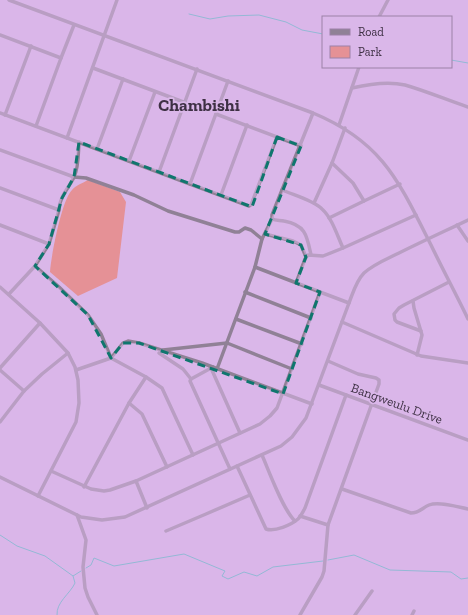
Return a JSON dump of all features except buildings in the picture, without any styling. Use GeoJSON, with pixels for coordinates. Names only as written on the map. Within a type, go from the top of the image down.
{"type":"FeatureCollection","features":[{"type":"Feature","properties":{"kind":"street"},"geometry":{"type":"LineString","coordinates":[[9,0],[313,113],[345,128],[357,136],[378,156],[400,184],[448,282],[468,319]]}},
{"type":"Feature","properties":{"kind":"street"},"geometry":{"type":"LineString","coordinates":[[67,138],[117,0]]}},
{"type":"Feature","properties":{"kind":"street"},"geometry":{"type":"LineString","coordinates":[[380,16],[388,0]]}},
{"type":"Feature","properties":{"kind":"street"},"geometry":{"type":"LineString","coordinates":[[36,126],[74,25]]}},
{"type":"Feature","properties":{"kind":"street"},"geometry":{"type":"LineString","coordinates":[[0,35],[61,58]]}},
{"type":"Feature","properties":{"kind":"street"},"geometry":{"type":"LineString","coordinates":[[5,115],[31,46]]}},
{"type":"Feature","properties":{"kind":"street"},"geometry":{"type":"LineString","coordinates":[[93,68],[186,103]]}},
{"type":"Feature","properties":{"kind":"street"},"geometry":{"type":"LineString","coordinates":[[339,125],[359,68]]}},
{"type":"Feature","properties":{"kind":"street"},"geometry":{"type":"LineString","coordinates":[[159,172],[198,69]]}},
{"type":"Feature","properties":{"kind":"street"},"geometry":{"type":"LineString","coordinates":[[98,149],[123,79]]}},
{"type":"Feature","properties":{"kind":"street"},"geometry":{"type":"LineString","coordinates":[[190,184],[228,81]]}},
{"type":"Feature","properties":{"kind":"street"},"geometry":{"type":"LineString","coordinates":[[352,88],[367,84],[404,85],[468,107]]}},
{"type":"Feature","properties":{"kind":"street"},"geometry":{"type":"LineString","coordinates":[[129,161],[156,92]]}},
{"type":"Feature","properties":{"kind":"street"},"geometry":{"type":"LineString","coordinates":[[0,113],[250,206],[277,137]]}},
{"type":"Feature","properties":{"kind":"street"},"geometry":{"type":"LineString","coordinates":[[218,369],[255,267],[262,239],[272,219],[272,215],[313,113]]}},
{"type":"Feature","properties":{"kind":"street"},"geometry":{"type":"LineString","coordinates":[[216,114],[301,146]]}},
{"type":"Feature","properties":{"kind":"street"},"geometry":{"type":"LineString","coordinates":[[221,195],[247,125]]}},
{"type":"Feature","properties":{"kind":"street"},"geometry":{"type":"LineString","coordinates":[[314,203],[332,163],[345,128]]}},
{"type":"Feature","properties":{"kind":"street"},"geometry":{"type":"LineString","coordinates":[[9,294],[35,266],[49,244],[59,210],[59,205],[74,177],[78,164],[78,142]]}},
{"type":"Feature","properties":{"kind":"street"},"geometry":{"type":"LineString","coordinates":[[0,150],[74,177],[86,178],[134,195],[168,211],[235,232],[248,228],[262,239]]}},
{"type":"Feature","properties":{"kind":"street"},"geometry":{"type":"LineString","coordinates":[[332,163],[353,183],[364,201]]}},
{"type":"Feature","properties":{"kind":"street"},"geometry":{"type":"LineString","coordinates":[[329,218],[400,184]]}},
{"type":"Feature","properties":{"kind":"street"},"geometry":{"type":"LineString","coordinates":[[0,188],[59,210]]}},
{"type":"Feature","properties":{"kind":"street"},"geometry":{"type":"LineString","coordinates":[[282,190],[314,203],[322,208],[329,218],[343,248]]}},
{"type":"Feature","properties":{"kind":"street"},"geometry":{"type":"LineString","coordinates":[[306,257],[311,255],[323,256],[416,215]]}},
{"type":"Feature","properties":{"kind":"street"},"geometry":{"type":"LineString","coordinates":[[272,219],[290,222],[303,229],[311,255]]}},
{"type":"Feature","properties":{"kind":"street"},"geometry":{"type":"LineString","coordinates":[[0,477],[77,515],[94,519],[109,520],[125,517],[147,508],[281,446],[292,437],[301,426],[312,404],[359,279],[369,269],[427,238],[468,220]]}},
{"type":"Feature","properties":{"kind":"street"},"geometry":{"type":"LineString","coordinates":[[0,225],[49,244]]}},
{"type":"Feature","properties":{"kind":"street"},"geometry":{"type":"LineString","coordinates":[[457,225],[468,241]]}},
{"type":"Feature","properties":{"kind":"street"},"geometry":{"type":"LineString","coordinates":[[265,234],[301,245],[306,257],[296,283]]}},
{"type":"Feature","properties":{"kind":"street"},"geometry":{"type":"LineString","coordinates":[[35,266],[60,287],[88,315],[101,334],[111,358],[146,377],[162,388],[193,455]]}},
{"type":"Feature","properties":{"kind":"street"},"geometry":{"type":"LineString","coordinates":[[255,267],[349,303]]}},
{"type":"Feature","properties":{"kind":"street"},"geometry":{"type":"LineString","coordinates":[[421,331],[397,322],[394,314],[399,308],[448,282]]}},
{"type":"Feature","properties":{"kind":"street"},"geometry":{"type":"LineString","coordinates":[[0,287],[40,323],[68,353],[76,370],[79,394],[78,416],[74,427],[38,496]]}},
{"type":"Feature","properties":{"kind":"street"},"geometry":{"type":"LineString","coordinates":[[245,292],[312,318]]}},
{"type":"Feature","properties":{"kind":"street"},"geometry":{"type":"LineString","coordinates":[[51,472],[84,487],[104,491],[136,481],[260,424],[277,408],[312,318],[320,292]]}},
{"type":"Feature","properties":{"kind":"street"},"geometry":{"type":"LineString","coordinates":[[413,301],[422,338],[416,355]]}},
{"type":"Feature","properties":{"kind":"street"},"geometry":{"type":"LineString","coordinates":[[464,310],[468,308]]}},
{"type":"Feature","properties":{"kind":"street"},"geometry":{"type":"LineString","coordinates":[[236,319],[302,344]]}},
{"type":"Feature","properties":{"kind":"street"},"geometry":{"type":"LineString","coordinates":[[342,322],[416,355],[468,363]]}},
{"type":"Feature","properties":{"kind":"street"},"geometry":{"type":"LineString","coordinates":[[24,391],[0,369],[40,323]]}},
{"type":"Feature","properties":{"kind":"street"},"geometry":{"type":"LineString","coordinates":[[76,370],[111,358],[123,343],[128,341],[139,343],[160,352],[218,369],[312,404]]}},
{"type":"Feature","properties":{"kind":"street"},"geometry":{"type":"LineString","coordinates":[[160,352],[227,343],[292,369]]}},
{"type":"Feature","properties":{"kind":"street"},"geometry":{"type":"LineString","coordinates":[[160,352],[183,369],[191,378],[190,381],[230,470]]}},
{"type":"Feature","properties":{"kind":"street"},"geometry":{"type":"LineString","coordinates":[[0,422],[24,391],[68,353]]}},
{"type":"Feature","properties":{"kind":"street"},"geometry":{"type":"LineString","coordinates":[[300,615],[322,577],[324,571],[328,526],[379,384],[379,380],[376,378],[358,374],[328,361]]}},
{"type":"Feature","properties":{"kind":"street"},"geometry":{"type":"LineString","coordinates":[[191,378],[212,368]]}},
{"type":"Feature","properties":{"kind":"street"},"geometry":{"type":"LineString","coordinates":[[212,368],[240,433]]}},
{"type":"Feature","properties":{"kind":"street"},"geometry":{"type":"LineString","coordinates":[[84,487],[129,403],[146,377]]}},
{"type":"Feature","properties":{"kind":"street","name":"Bangweulu Drive"},"geometry":{"type":"LineString","coordinates":[[319,385],[468,440]]}},
{"type":"Feature","properties":{"kind":"street"},"geometry":{"type":"LineString","coordinates":[[238,466],[266,529],[270,530],[283,527],[295,521],[300,516],[346,396]]}},
{"type":"Feature","properties":{"kind":"street"},"geometry":{"type":"LineString","coordinates":[[129,403],[142,414],[167,467]]}},
{"type":"Feature","properties":{"kind":"street"},"geometry":{"type":"LineString","coordinates":[[262,455],[284,505],[295,521]]}},
{"type":"Feature","properties":{"kind":"street"},"geometry":{"type":"LineString","coordinates":[[136,481],[147,508]]}},
{"type":"Feature","properties":{"kind":"street"},"geometry":{"type":"LineString","coordinates":[[342,489],[412,513],[419,512],[428,505],[434,504],[450,505],[468,509]]}},
{"type":"Feature","properties":{"kind":"street"},"geometry":{"type":"LineString","coordinates":[[166,530],[250,495]]}},
{"type":"Feature","properties":{"kind":"street"},"geometry":{"type":"LineString","coordinates":[[77,515],[86,540],[83,566],[85,588],[97,615]]}},
{"type":"Feature","properties":{"kind":"street"},"geometry":{"type":"LineString","coordinates":[[300,516],[328,526]]}},
{"type":"Feature","properties":{"kind":"street"},"geometry":{"type":"LineString","coordinates":[[355,615],[372,591]]}},
{"type":"Feature","properties":{"kind":"highlighted area"},"geometry":{"type":"Polygon","coordinates":[[[277,137],[301,146],[265,234],[301,245],[306,257],[296,283],[320,292],[283,394],[139,343],[123,343],[111,358],[88,315],[35,266],[49,244],[62,198],[74,177],[79,142],[252,207],[277,137]]]}},
{"type":"Feature","properties":{"kind":"green space"},"geometry":{"type":"Polygon","coordinates":[[[88,180],[120,192],[126,202],[117,278],[78,296],[50,272],[52,254],[64,204],[68,195],[74,188],[88,180]]]}},
{"type":"Feature","properties":{"kind":"waterway"},"geometry":{"type":"LineString","coordinates":[[189,14],[210,19],[228,16],[259,15],[286,22],[302,30],[322,34]]}},
{"type":"Feature","properties":{"kind":"waterway"},"geometry":{"type":"LineString","coordinates":[[452,60],[468,63]]}},
{"type":"Feature","properties":{"kind":"waterway"},"geometry":{"type":"LineString","coordinates":[[0,535],[17,546],[45,556],[73,576],[81,571]]}},
{"type":"Feature","properties":{"kind":"waterway"},"geometry":{"type":"LineString","coordinates":[[86,568],[91,565],[94,558],[114,566],[184,554],[225,571],[222,576],[228,579],[244,572],[257,576],[273,567],[323,561]]}},
{"type":"Feature","properties":{"kind":"waterway"},"geometry":{"type":"LineString","coordinates":[[328,560],[354,555],[390,570],[451,572],[461,579],[468,578]]}},
{"type":"Feature","properties":{"kind":"waterway"},"geometry":{"type":"LineString","coordinates":[[57,615],[57,610],[61,602],[75,583],[73,576]]}},
{"type":"Feature","properties":{"kind":"district","name":"Chambishi"},"geometry":{"type":"Point","coordinates":[199,105]}}]}
